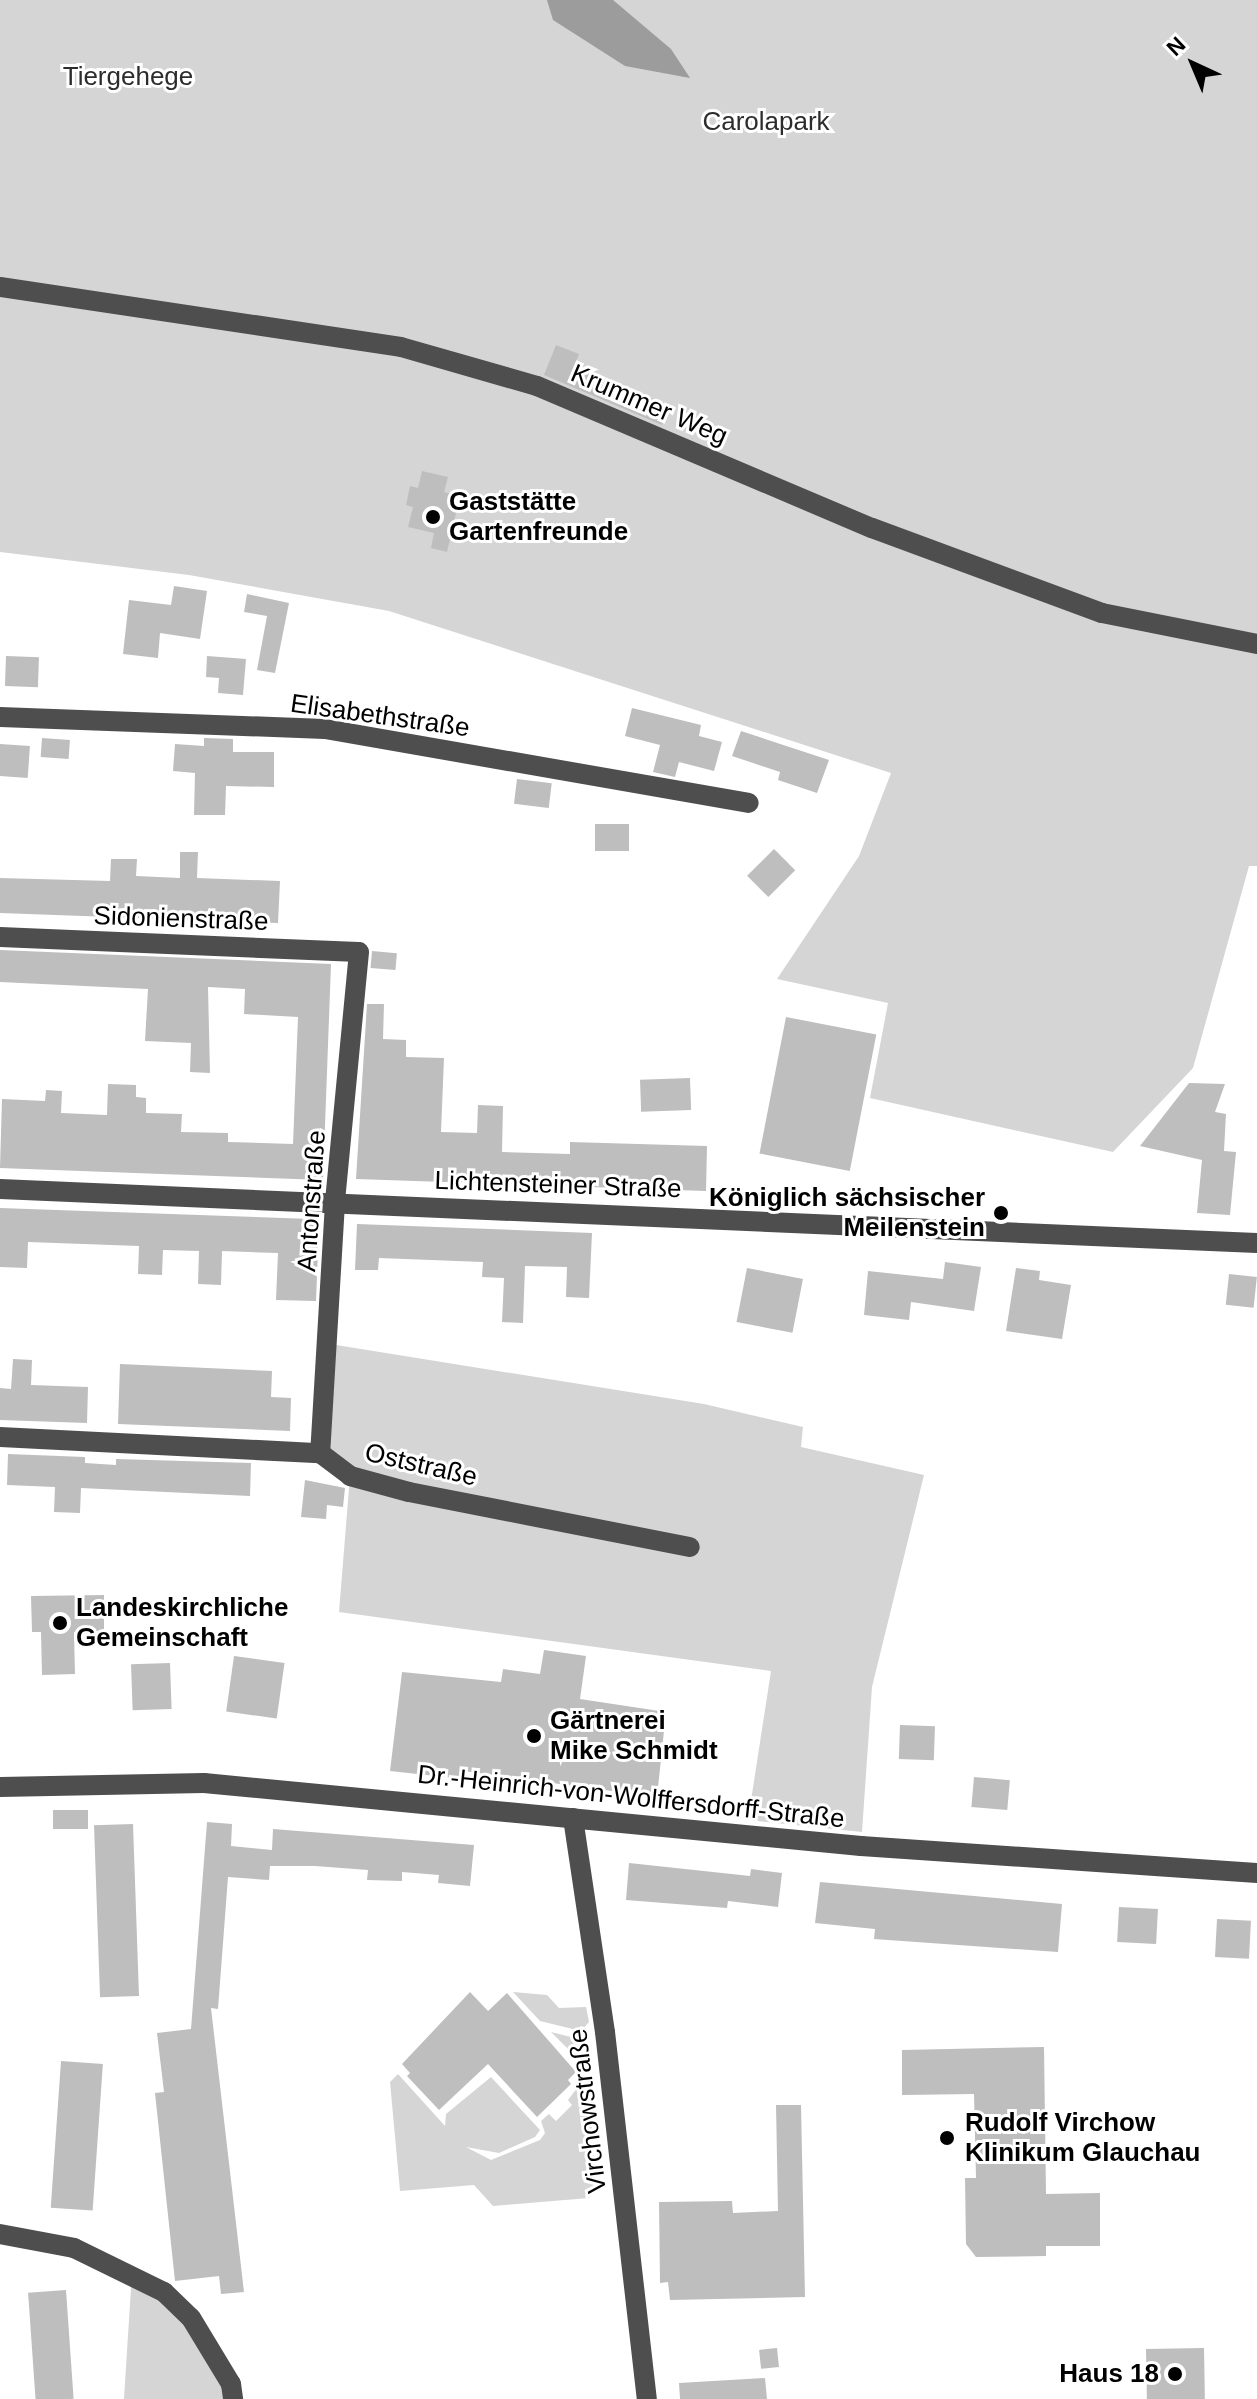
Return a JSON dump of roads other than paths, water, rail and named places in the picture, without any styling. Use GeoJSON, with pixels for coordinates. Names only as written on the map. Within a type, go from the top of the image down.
{"type":"FeatureCollection","features":[{"type":"Feature","properties":{"kind":"street","name":"Krummer Weg"},"geometry":{"type":"LineString","coordinates":[[0,287],[401,347],[537,386],[872,528],[1102,613],[1257,644]]}},
{"type":"Feature","properties":{"kind":"street","name":"Elisabethstraße"},"geometry":{"type":"LineString","coordinates":[[0,717],[325,729],[749,803]]}},
{"type":"Feature","properties":{"kind":"street","name":"Sidonienstraße"},"geometry":{"type":"LineString","coordinates":[[0,937],[359,952]]}},
{"type":"Feature","properties":{"kind":"street","name":"Antonstraße"},"geometry":{"type":"LineString","coordinates":[[320,1453],[335,1203],[359,952]]}},
{"type":"Feature","properties":{"kind":"street","name":"Lichtensteiner Straße"},"geometry":{"type":"LineString","coordinates":[[0,1189],[1257,1243]]}},
{"type":"Feature","properties":{"kind":"street"},"geometry":{"type":"LineString","coordinates":[[0,1437],[320,1453]]}},
{"type":"Feature","properties":{"kind":"street","name":"Oststraße"},"geometry":{"type":"LineString","coordinates":[[320,1453],[350,1476],[409,1492],[690,1547]]}},
{"type":"Feature","properties":{"kind":"street","name":"Dr.-Heinrich-von-Wolffersdorff-Straße"},"geometry":{"type":"LineString","coordinates":[[0,1787],[204,1783],[861,1846],[1257,1873]]}},
{"type":"Feature","properties":{"kind":"street","name":"Virchowstraße"},"geometry":{"type":"LineString","coordinates":[[573,1818],[605,2032],[647,2399]]}},
{"type":"Feature","properties":{"kind":"street"},"geometry":{"type":"LineString","coordinates":[[0,2234],[74,2248],[164,2292],[191,2318],[231,2384],[233,2399]]}},
{"type":"Feature","properties":{"kind":"place","name":"Gaststätte Gartenfreunde"},"geometry":{"type":"Point","coordinates":[433,517]}},
{"type":"Feature","properties":{"kind":"place","name":"Königlich sächsischer Meilenstein"},"geometry":{"type":"Point","coordinates":[1001,1213]}},
{"type":"Feature","properties":{"kind":"place","name":"Landeskirchliche Gemeinschaft"},"geometry":{"type":"Point","coordinates":[60,1623]}},
{"type":"Feature","properties":{"kind":"place","name":"Gärtnerei Mike Schmidt"},"geometry":{"type":"Point","coordinates":[534,1736]}},
{"type":"Feature","properties":{"kind":"place","name":"Rudolf Virchow Klinikum Glauchau"},"geometry":{"type":"Point","coordinates":[947,2138]}},
{"type":"Feature","properties":{"kind":"place","name":"Haus 18"},"geometry":{"type":"Point","coordinates":[1175,2374]}},
{"type":"Feature","properties":{"kind":"park label","name":"Tiergehege"},"geometry":{"type":"Point","coordinates":[128,77]}},
{"type":"Feature","properties":{"kind":"park label","name":"Carolapark"},"geometry":{"type":"Point","coordinates":[766,122]}}]}
